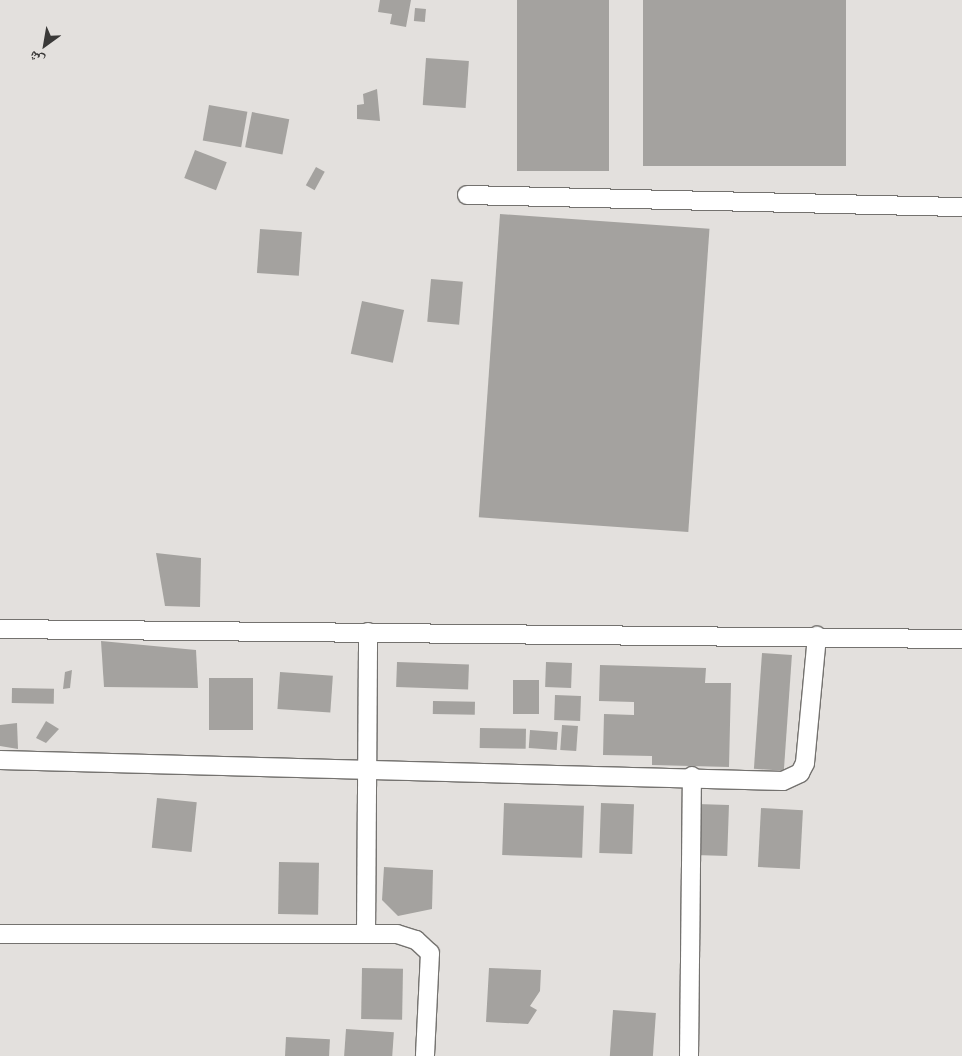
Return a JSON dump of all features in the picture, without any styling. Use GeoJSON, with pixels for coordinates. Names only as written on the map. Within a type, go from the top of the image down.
{"type":"FeatureCollection","features":[{"type":"Feature","properties":{"kind":"street"},"geometry":{"type":"LineString","coordinates":[[468,195],[962,207]]}},
{"type":"Feature","properties":{"kind":"street"},"geometry":{"type":"LineString","coordinates":[[0,629],[962,639]]}},
{"type":"Feature","properties":{"kind":"street"},"geometry":{"type":"LineString","coordinates":[[366,934],[368,632]]}},
{"type":"Feature","properties":{"kind":"street"},"geometry":{"type":"LineString","coordinates":[[0,760],[367,770],[692,776],[783,781],[800,773],[805,763],[817,636]]}},
{"type":"Feature","properties":{"kind":"street"},"geometry":{"type":"LineString","coordinates":[[689,1056],[692,776]]}},
{"type":"Feature","properties":{"kind":"street"},"geometry":{"type":"LineString","coordinates":[[0,934],[397,934],[416,940],[430,953],[425,1056]]}},
{"type":"Feature","properties":{"kind":"building"},"geometry":{"type":"Polygon","coordinates":[[[380,0],[411,0],[406,27],[390,24],[392,14],[378,12],[380,0]]]}},
{"type":"Feature","properties":{"kind":"building"},"geometry":{"type":"Polygon","coordinates":[[[517,0],[609,0],[609,171],[517,171],[517,0]]]}},
{"type":"Feature","properties":{"kind":"building"},"geometry":{"type":"Polygon","coordinates":[[[643,0],[846,0],[846,166],[643,166],[643,0]]]}},
{"type":"Feature","properties":{"kind":"building"},"geometry":{"type":"Polygon","coordinates":[[[415,8],[426,9],[425,22],[414,21],[415,8]]]}},
{"type":"Feature","properties":{"kind":"building"},"geometry":{"type":"Polygon","coordinates":[[[426,58],[469,61],[466,108],[423,105],[426,58]]]}},
{"type":"Feature","properties":{"kind":"building"},"geometry":{"type":"Polygon","coordinates":[[[377,89],[380,121],[357,119],[357,105],[364,104],[363,94],[377,89]]]}},
{"type":"Feature","properties":{"kind":"building"},"geometry":{"type":"Polygon","coordinates":[[[209,105],[247,112],[241,147],[203,140],[209,105]]]}},
{"type":"Feature","properties":{"kind":"building"},"geometry":{"type":"Polygon","coordinates":[[[252,112],[289,119],[282,155],[245,147],[252,112]]]}},
{"type":"Feature","properties":{"kind":"building"},"geometry":{"type":"Polygon","coordinates":[[[195,150],[227,162],[216,190],[184,178],[195,150]]]}},
{"type":"Feature","properties":{"kind":"building"},"geometry":{"type":"Polygon","coordinates":[[[316,167],[325,172],[315,190],[306,185],[316,167]]]}},
{"type":"Feature","properties":{"kind":"building"},"geometry":{"type":"Polygon","coordinates":[[[500,214],[709,229],[688,532],[479,517],[500,214]]]}},
{"type":"Feature","properties":{"kind":"building"},"geometry":{"type":"Polygon","coordinates":[[[260,229],[302,232],[299,276],[257,273],[260,229]]]}},
{"type":"Feature","properties":{"kind":"building"},"geometry":{"type":"Polygon","coordinates":[[[431,279],[463,282],[459,325],[427,322],[431,279]]]}},
{"type":"Feature","properties":{"kind":"building"},"geometry":{"type":"Polygon","coordinates":[[[362,301],[404,310],[393,363],[351,354],[362,301]]]}},
{"type":"Feature","properties":{"kind":"building"},"geometry":{"type":"Polygon","coordinates":[[[156,553],[201,558],[200,607],[165,606],[156,553]]]}},
{"type":"Feature","properties":{"kind":"building"},"geometry":{"type":"Polygon","coordinates":[[[101,641],[196,650],[198,688],[104,687],[101,641]]]}},
{"type":"Feature","properties":{"kind":"building"},"geometry":{"type":"Polygon","coordinates":[[[762,653],[792,655],[784,771],[754,769],[762,653]]]}},
{"type":"Feature","properties":{"kind":"building"},"geometry":{"type":"Polygon","coordinates":[[[397,662],[469,665],[468,689],[396,687],[397,662]]]}},
{"type":"Feature","properties":{"kind":"building"},"geometry":{"type":"Polygon","coordinates":[[[546,662],[572,663],[571,688],[545,687],[546,662]]]}},
{"type":"Feature","properties":{"kind":"building"},"geometry":{"type":"Polygon","coordinates":[[[600,665],[706,668],[705,683],[731,683],[729,767],[652,765],[652,756],[603,755],[604,714],[634,715],[634,702],[599,701],[600,665]]]}},
{"type":"Feature","properties":{"kind":"building"},"geometry":{"type":"Polygon","coordinates":[[[72,670],[70,688],[63,689],[65,672],[72,670]]]}},
{"type":"Feature","properties":{"kind":"building"},"geometry":{"type":"Polygon","coordinates":[[[280,672],[333,676],[330,713],[277,709],[280,672]]]}},
{"type":"Feature","properties":{"kind":"building"},"geometry":{"type":"Polygon","coordinates":[[[209,678],[253,678],[253,730],[209,730],[209,678]]]}},
{"type":"Feature","properties":{"kind":"building"},"geometry":{"type":"Polygon","coordinates":[[[513,680],[539,680],[539,714],[513,714],[513,680]]]}},
{"type":"Feature","properties":{"kind":"building"},"geometry":{"type":"Polygon","coordinates":[[[12,688],[54,689],[54,704],[12,703],[12,688]]]}},
{"type":"Feature","properties":{"kind":"building"},"geometry":{"type":"Polygon","coordinates":[[[555,695],[581,696],[580,721],[554,720],[555,695]]]}},
{"type":"Feature","properties":{"kind":"building"},"geometry":{"type":"Polygon","coordinates":[[[433,701],[475,702],[475,715],[433,714],[433,701]]]}},
{"type":"Feature","properties":{"kind":"building"},"geometry":{"type":"Polygon","coordinates":[[[46,721],[59,729],[46,743],[36,738],[46,721]]]}},
{"type":"Feature","properties":{"kind":"building"},"geometry":{"type":"Polygon","coordinates":[[[17,723],[18,749],[0,746],[0,725],[17,723]]]}},
{"type":"Feature","properties":{"kind":"building"},"geometry":{"type":"Polygon","coordinates":[[[562,725],[578,726],[576,751],[560,750],[562,725]]]}},
{"type":"Feature","properties":{"kind":"building"},"geometry":{"type":"Polygon","coordinates":[[[480,728],[526,729],[526,749],[480,748],[480,728]]]}},
{"type":"Feature","properties":{"kind":"building"},"geometry":{"type":"Polygon","coordinates":[[[530,730],[558,732],[557,750],[529,748],[530,730]]]}},
{"type":"Feature","properties":{"kind":"building"},"geometry":{"type":"Polygon","coordinates":[[[157,798],[197,802],[192,852],[152,848],[157,798]]]}},
{"type":"Feature","properties":{"kind":"building"},"geometry":{"type":"Polygon","coordinates":[[[504,803],[584,806],[582,858],[502,855],[504,803]]]}},
{"type":"Feature","properties":{"kind":"building"},"geometry":{"type":"Polygon","coordinates":[[[601,803],[634,804],[632,854],[599,853],[601,803]]]}},
{"type":"Feature","properties":{"kind":"building"},"geometry":{"type":"Polygon","coordinates":[[[697,804],[729,805],[727,856],[695,855],[697,804]]]}},
{"type":"Feature","properties":{"kind":"building"},"geometry":{"type":"Polygon","coordinates":[[[761,808],[803,810],[800,869],[758,867],[761,808]]]}},
{"type":"Feature","properties":{"kind":"building"},"geometry":{"type":"Polygon","coordinates":[[[279,862],[319,863],[318,915],[278,914],[279,862]]]}},
{"type":"Feature","properties":{"kind":"building"},"geometry":{"type":"Polygon","coordinates":[[[384,867],[433,870],[432,909],[398,916],[382,900],[384,867]]]}},
{"type":"Feature","properties":{"kind":"building"},"geometry":{"type":"Polygon","coordinates":[[[362,968],[403,969],[402,1020],[361,1019],[362,968]]]}},
{"type":"Feature","properties":{"kind":"building"},"geometry":{"type":"Polygon","coordinates":[[[489,968],[541,970],[540,991],[530,1006],[537,1010],[528,1024],[486,1022],[489,968]]]}},
{"type":"Feature","properties":{"kind":"building"},"geometry":{"type":"Polygon","coordinates":[[[613,1010],[656,1013],[653,1056],[610,1056],[613,1010]]]}},
{"type":"Feature","properties":{"kind":"building"},"geometry":{"type":"Polygon","coordinates":[[[346,1029],[394,1032],[392,1056],[344,1056],[346,1029]]]}},
{"type":"Feature","properties":{"kind":"building"},"geometry":{"type":"Polygon","coordinates":[[[286,1037],[330,1039],[329,1056],[285,1056],[286,1037]]]}}]}
